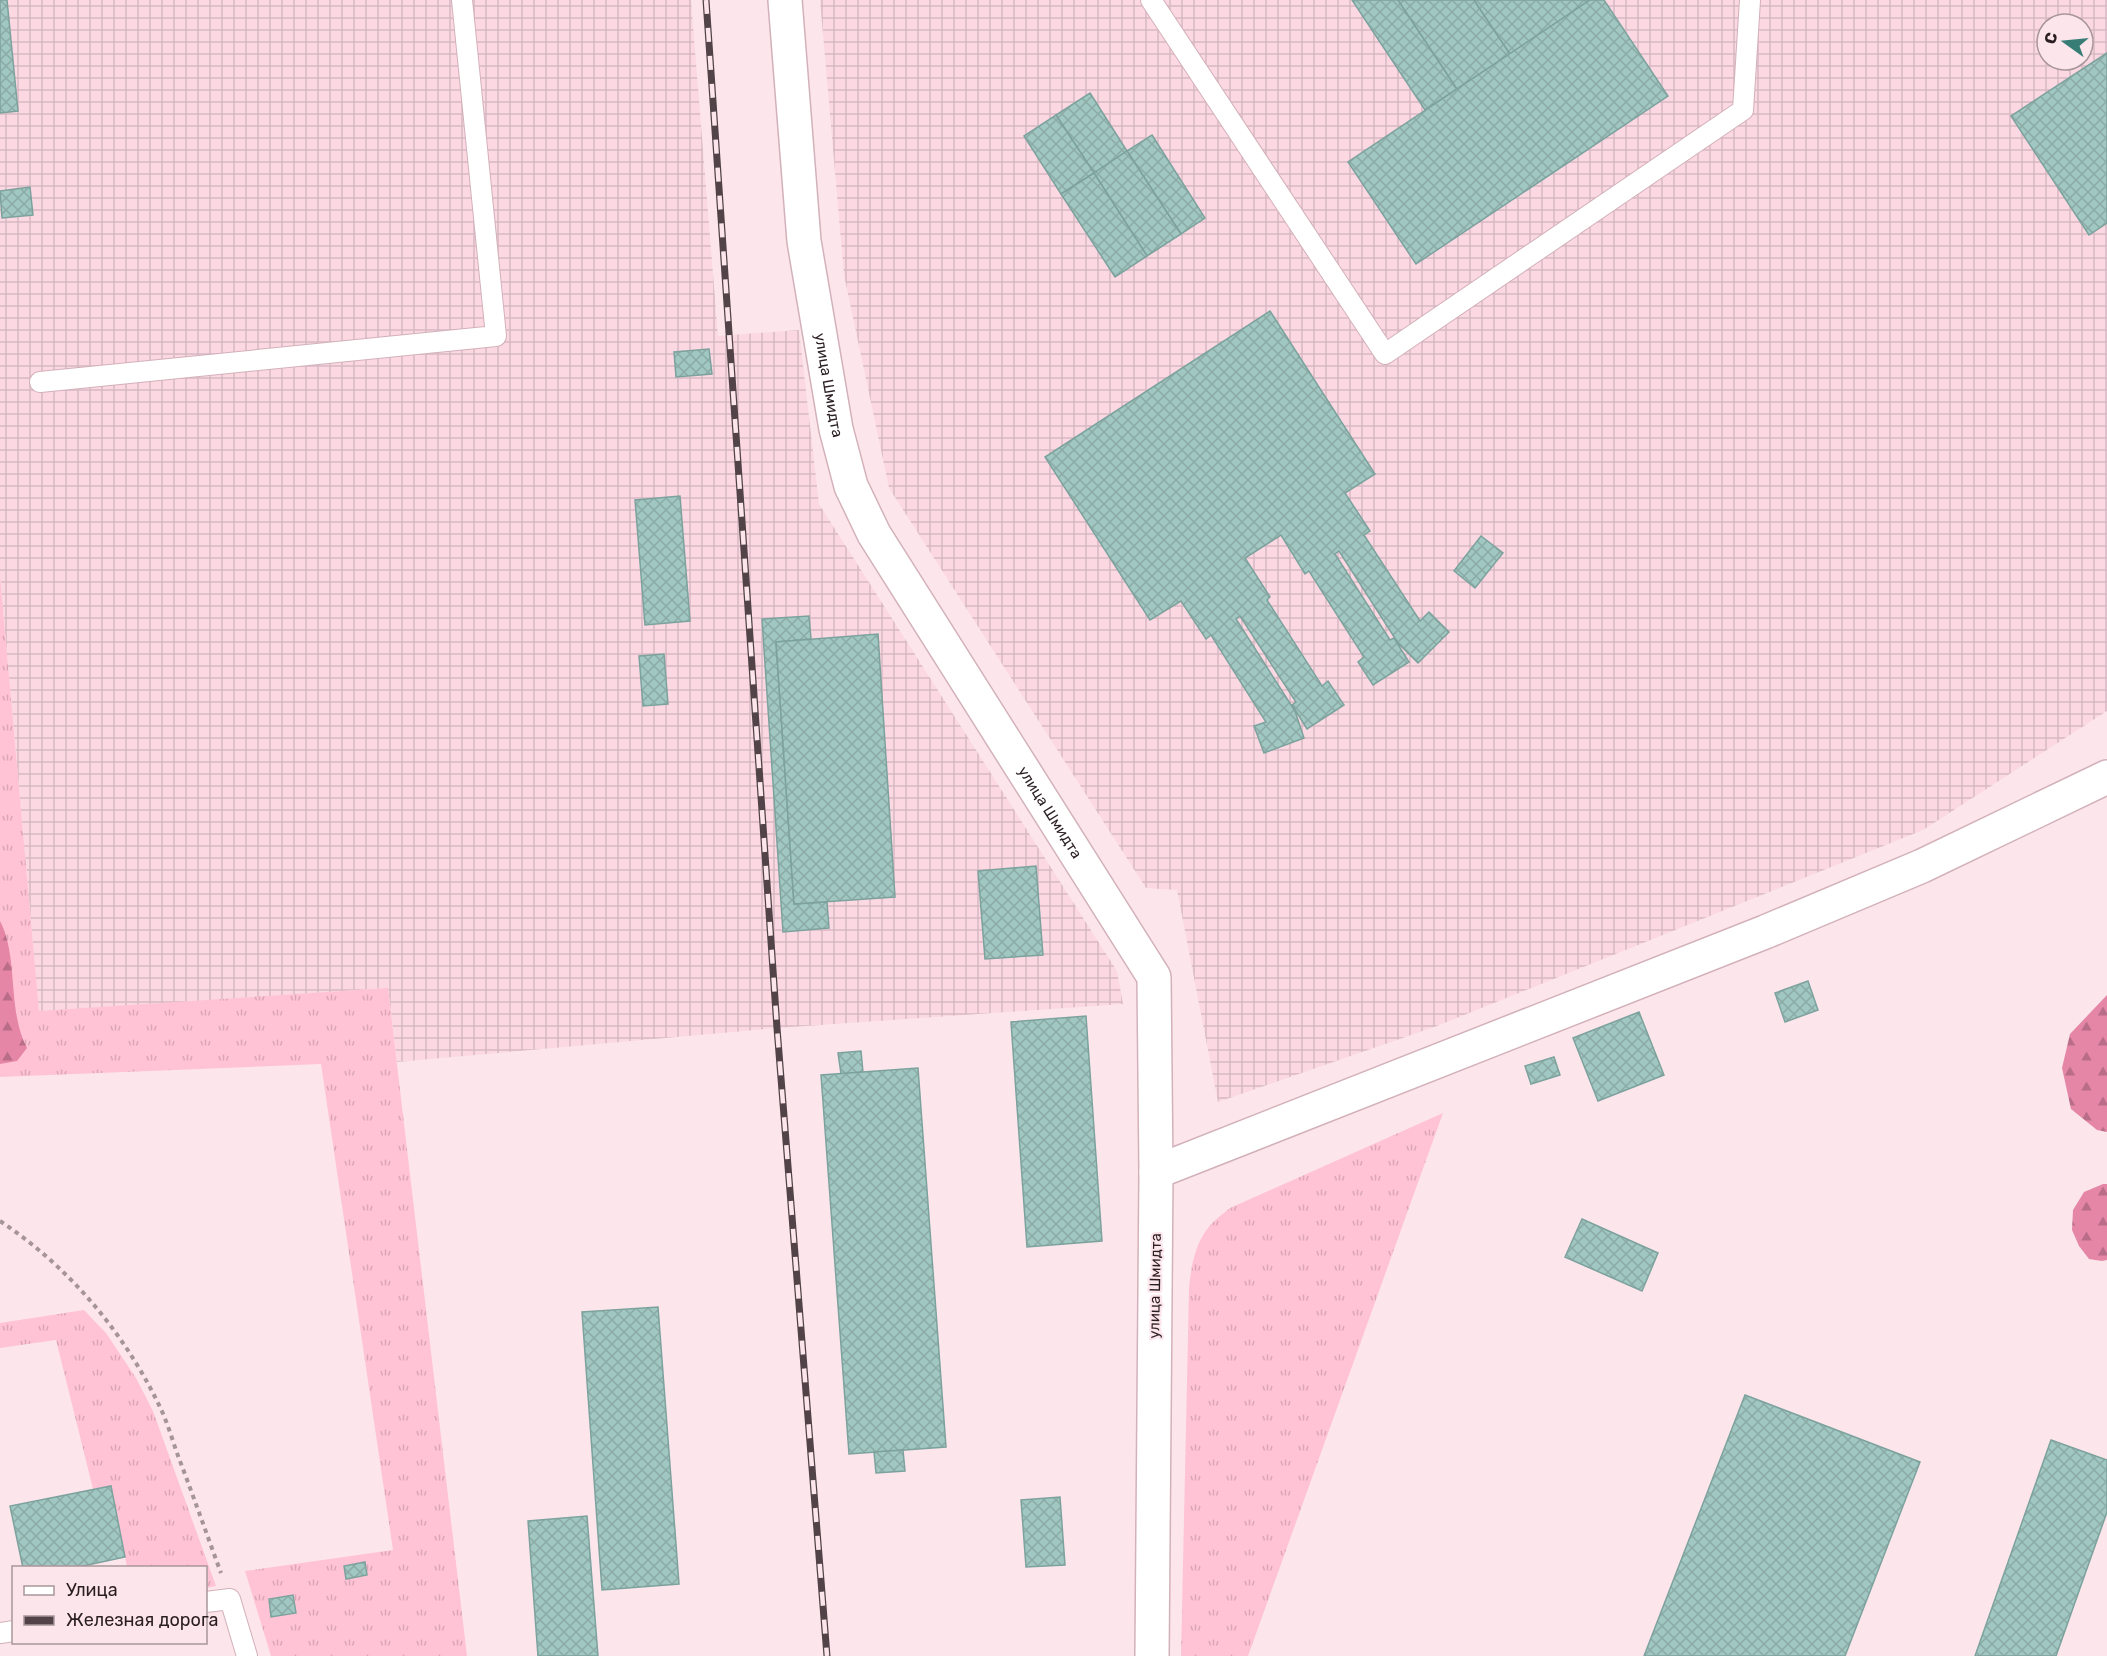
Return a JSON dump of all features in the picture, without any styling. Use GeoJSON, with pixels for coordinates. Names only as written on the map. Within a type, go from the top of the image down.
{"type":"FeatureCollection","features":[{"type":"Feature","properties":{"kind":"street","name":"улица Шмидта"},"geometry":{"type":"LineString","coordinates":[[785,0],[804,242],[836,429],[851,486],[874,534],[1154,977],[1156,1172],[1152,1656]]}},
{"type":"Feature","properties":{"kind":"street"},"geometry":{"type":"LineString","coordinates":[[1156,1172],[1775,928],[1922,866],[2107,777]]}},
{"type":"Feature","properties":{"kind":"lane"},"geometry":{"type":"LineString","coordinates":[[40,382],[496,336],[462,0]]}},
{"type":"Feature","properties":{"kind":"lane"},"geometry":{"type":"LineString","coordinates":[[1151,0],[1385,354],[1743,110],[1750,0]]}},
{"type":"Feature","properties":{"kind":"lane"},"geometry":{"type":"LineString","coordinates":[[207,1602],[230,1599],[248,1656]]}},
{"type":"Feature","properties":{"kind":"path"},"geometry":{"type":"LineString","coordinates":[[0,1221],[47,1257],[82,1292],[122,1340],[139,1367],[161,1408],[230,1599]]}},
{"type":"Feature","properties":{"kind":"shaded area"},"geometry":{"type":"Polygon","coordinates":[[[0,0],[691,0],[718,336],[799,330],[819,504],[1117,971],[1123,1004],[777,1028],[397,1062],[388,988],[39,1012],[0,576],[0,0]]]}},
{"type":"Feature","properties":{"kind":"shaded area"},"geometry":{"type":"Polygon","coordinates":[[[820,0],[2107,0],[2107,711],[1923,830],[1437,1026],[1218,1102],[1177,890],[1146,888],[889,488],[844,275],[820,0]]]}},
{"type":"Feature","properties":{"kind":"green space"},"geometry":{"type":"Polygon","coordinates":[[[0,576],[39,1011],[388,988],[467,1656],[271,1656],[245,1571],[393,1550],[321,1064],[0,1077],[0,576]]]}},
{"type":"Feature","properties":{"kind":"green space"},"geometry":{"type":"Polygon","coordinates":[[[0,921],[6,935],[12,967],[17,1018],[27,1048],[17,1061],[0,1064],[0,921]]]}},
{"type":"Feature","properties":{"kind":"green space"},"geometry":{"type":"Polygon","coordinates":[[[2107,995],[2107,1132],[2097,1130],[2071,1109],[2062,1068],[2070,1034],[2107,995]]]}},
{"type":"Feature","properties":{"kind":"green space"},"geometry":{"type":"Polygon","coordinates":[[[1443,1113],[1248,1656],[1181,1656],[1189,1288],[1192,1264],[1200,1241],[1210,1225],[1230,1208],[1443,1113]]]}},
{"type":"Feature","properties":{"kind":"green space"},"geometry":{"type":"Polygon","coordinates":[[[2107,1184],[2107,1260],[2102,1261],[2089,1259],[2079,1246],[2072,1230],[2073,1210],[2084,1192],[2107,1184]]]}},
{"type":"Feature","properties":{"kind":"green space"},"geometry":{"type":"Polygon","coordinates":[[[84,1310],[106,1333],[136,1378],[153,1411],[216,1586],[207,1588],[207,1566],[127,1566],[111,1486],[93,1489],[56,1340],[0,1348],[0,1323],[84,1310]]]}},
{"type":"Feature","properties":{"kind":"building"},"geometry":{"type":"Polygon","coordinates":[[[0,0],[7,0],[18,111],[0,113],[0,0]]]}},
{"type":"Feature","properties":{"kind":"building"},"geometry":{"type":"Polygon","coordinates":[[[1352,0],[1398,0],[1457,89],[1425,110],[1352,0]]]}},
{"type":"Feature","properties":{"kind":"building"},"geometry":{"type":"Polygon","coordinates":[[[1398,0],[1474,0],[1510,54],[1457,89],[1398,0]]]}},
{"type":"Feature","properties":{"kind":"building"},"geometry":{"type":"Polygon","coordinates":[[[1474,0],[1590,0],[1510,54],[1474,0]]]}},
{"type":"Feature","properties":{"kind":"building"},"geometry":{"type":"Polygon","coordinates":[[[1590,0],[1604,0],[1668,96],[1416,264],[1348,162],[1590,0]]]}},
{"type":"Feature","properties":{"kind":"building"},"geometry":{"type":"Polygon","coordinates":[[[2107,53],[2107,223],[2089,235],[2011,116],[2078,72],[2095,72],[2095,61],[2107,53]]]}},
{"type":"Feature","properties":{"kind":"building"},"geometry":{"type":"Polygon","coordinates":[[[1090,93],[1127,151],[1094,173],[1056,115],[1090,93]]]}},
{"type":"Feature","properties":{"kind":"building"},"geometry":{"type":"Polygon","coordinates":[[[1056,115],[1094,173],[1061,194],[1024,136],[1056,115]]]}},
{"type":"Feature","properties":{"kind":"building"},"geometry":{"type":"Polygon","coordinates":[[[1152,135],[1205,218],[1181,234],[1127,151],[1152,135]]]}},
{"type":"Feature","properties":{"kind":"building"},"geometry":{"type":"Polygon","coordinates":[[[1127,151],[1181,234],[1147,256],[1094,173],[1127,151]]]}},
{"type":"Feature","properties":{"kind":"building"},"geometry":{"type":"Polygon","coordinates":[[[1094,173],[1147,256],[1115,277],[1061,194],[1094,173]]]}},
{"type":"Feature","properties":{"kind":"building"},"geometry":{"type":"Polygon","coordinates":[[[30,187],[33,215],[2,218],[0,191],[30,187]]]}},
{"type":"Feature","properties":{"kind":"building"},"geometry":{"type":"Polygon","coordinates":[[[1270,311],[1375,474],[1345,493],[1370,531],[1364,535],[1420,621],[1429,612],[1449,632],[1418,663],[1398,643],[1339,551],[1335,554],[1390,640],[1394,638],[1409,662],[1373,685],[1358,662],[1364,657],[1309,571],[1305,574],[1281,535],[1245,558],[1270,597],[1267,600],[1322,686],[1328,681],[1344,705],[1307,729],[1292,705],[1296,702],[1240,616],[1236,619],[1295,711],[1304,738],[1264,753],[1254,726],[1266,722],[1211,635],[1206,639],[1181,601],[1150,620],[1045,457],[1270,311]]]}},
{"type":"Feature","properties":{"kind":"building"},"geometry":{"type":"Polygon","coordinates":[[[709,349],[712,374],[676,377],[674,352],[709,349]]]}},
{"type":"Feature","properties":{"kind":"building"},"geometry":{"type":"Polygon","coordinates":[[[680,496],[690,621],[645,625],[635,500],[680,496]]]}},
{"type":"Feature","properties":{"kind":"building"},"geometry":{"type":"Polygon","coordinates":[[[1481,536],[1503,553],[1475,588],[1454,571],[1481,536]]]}},
{"type":"Feature","properties":{"kind":"building"},"geometry":{"type":"Polygon","coordinates":[[[809,616],[811,639],[776,642],[794,904],[827,902],[829,928],[783,932],[762,619],[809,616]]]}},
{"type":"Feature","properties":{"kind":"building"},"geometry":{"type":"Polygon","coordinates":[[[878,634],[895,897],[794,904],[776,642],[878,634]]]}},
{"type":"Feature","properties":{"kind":"building"},"geometry":{"type":"Polygon","coordinates":[[[664,654],[668,704],[643,706],[639,656],[664,654]]]}},
{"type":"Feature","properties":{"kind":"building"},"geometry":{"type":"Polygon","coordinates":[[[1036,866],[1043,955],[985,959],[978,871],[1036,866]]]}},
{"type":"Feature","properties":{"kind":"building"},"geometry":{"type":"Polygon","coordinates":[[[1808,981],[1818,1010],[1785,1022],[1775,993],[1808,981]]]}},
{"type":"Feature","properties":{"kind":"building"},"geometry":{"type":"Polygon","coordinates":[[[1639,1012],[1664,1075],[1598,1101],[1573,1038],[1639,1012]]]}},
{"type":"Feature","properties":{"kind":"building"},"geometry":{"type":"Polygon","coordinates":[[[1086,1016],[1102,1241],[1027,1247],[1011,1022],[1086,1016]]]}},
{"type":"Feature","properties":{"kind":"building"},"geometry":{"type":"Polygon","coordinates":[[[861,1051],[863,1072],[841,1074],[838,1053],[861,1051]]]}},
{"type":"Feature","properties":{"kind":"building"},"geometry":{"type":"Polygon","coordinates":[[[1554,1057],[1560,1075],[1531,1084],[1525,1066],[1554,1057]]]}},
{"type":"Feature","properties":{"kind":"building"},"geometry":{"type":"Polygon","coordinates":[[[918,1068],[946,1447],[849,1454],[821,1075],[918,1068]]]}},
{"type":"Feature","properties":{"kind":"building"},"geometry":{"type":"Polygon","coordinates":[[[1582,1219],[1658,1253],[1642,1291],[1565,1257],[1582,1219]]]}},
{"type":"Feature","properties":{"kind":"building"},"geometry":{"type":"Polygon","coordinates":[[[658,1307],[679,1584],[602,1590],[582,1312],[658,1307]]]}},
{"type":"Feature","properties":{"kind":"building"},"geometry":{"type":"Polygon","coordinates":[[[1745,1395],[1920,1462],[1845,1656],[1644,1656],[1745,1395]]]}},
{"type":"Feature","properties":{"kind":"building"},"geometry":{"type":"Polygon","coordinates":[[[2051,1440],[2107,1460],[2107,1512],[2056,1656],[1975,1656],[2051,1440]]]}},
{"type":"Feature","properties":{"kind":"building"},"geometry":{"type":"Polygon","coordinates":[[[903,1450],[905,1471],[876,1473],[874,1452],[903,1450]]]}},
{"type":"Feature","properties":{"kind":"building"},"geometry":{"type":"Polygon","coordinates":[[[111,1486],[125,1557],[83,1566],[23,1566],[10,1506],[111,1486]]]}},
{"type":"Feature","properties":{"kind":"building"},"geometry":{"type":"Polygon","coordinates":[[[1060,1497],[1065,1565],[1026,1567],[1021,1500],[1060,1497]]]}},
{"type":"Feature","properties":{"kind":"building"},"geometry":{"type":"Polygon","coordinates":[[[587,1516],[598,1656],[538,1656],[528,1521],[587,1516]]]}},
{"type":"Feature","properties":{"kind":"building"},"geometry":{"type":"Polygon","coordinates":[[[365,1562],[367,1575],[346,1579],[344,1566],[365,1562]]]}},
{"type":"Feature","properties":{"kind":"building"},"geometry":{"type":"Polygon","coordinates":[[[293,1595],[296,1613],[271,1617],[269,1599],[293,1595]]]}},
{"type":"Feature","properties":{"kind":"railway"},"geometry":{"type":"LineString","coordinates":[[706,0],[777,1028],[827,1656]]}}]}
